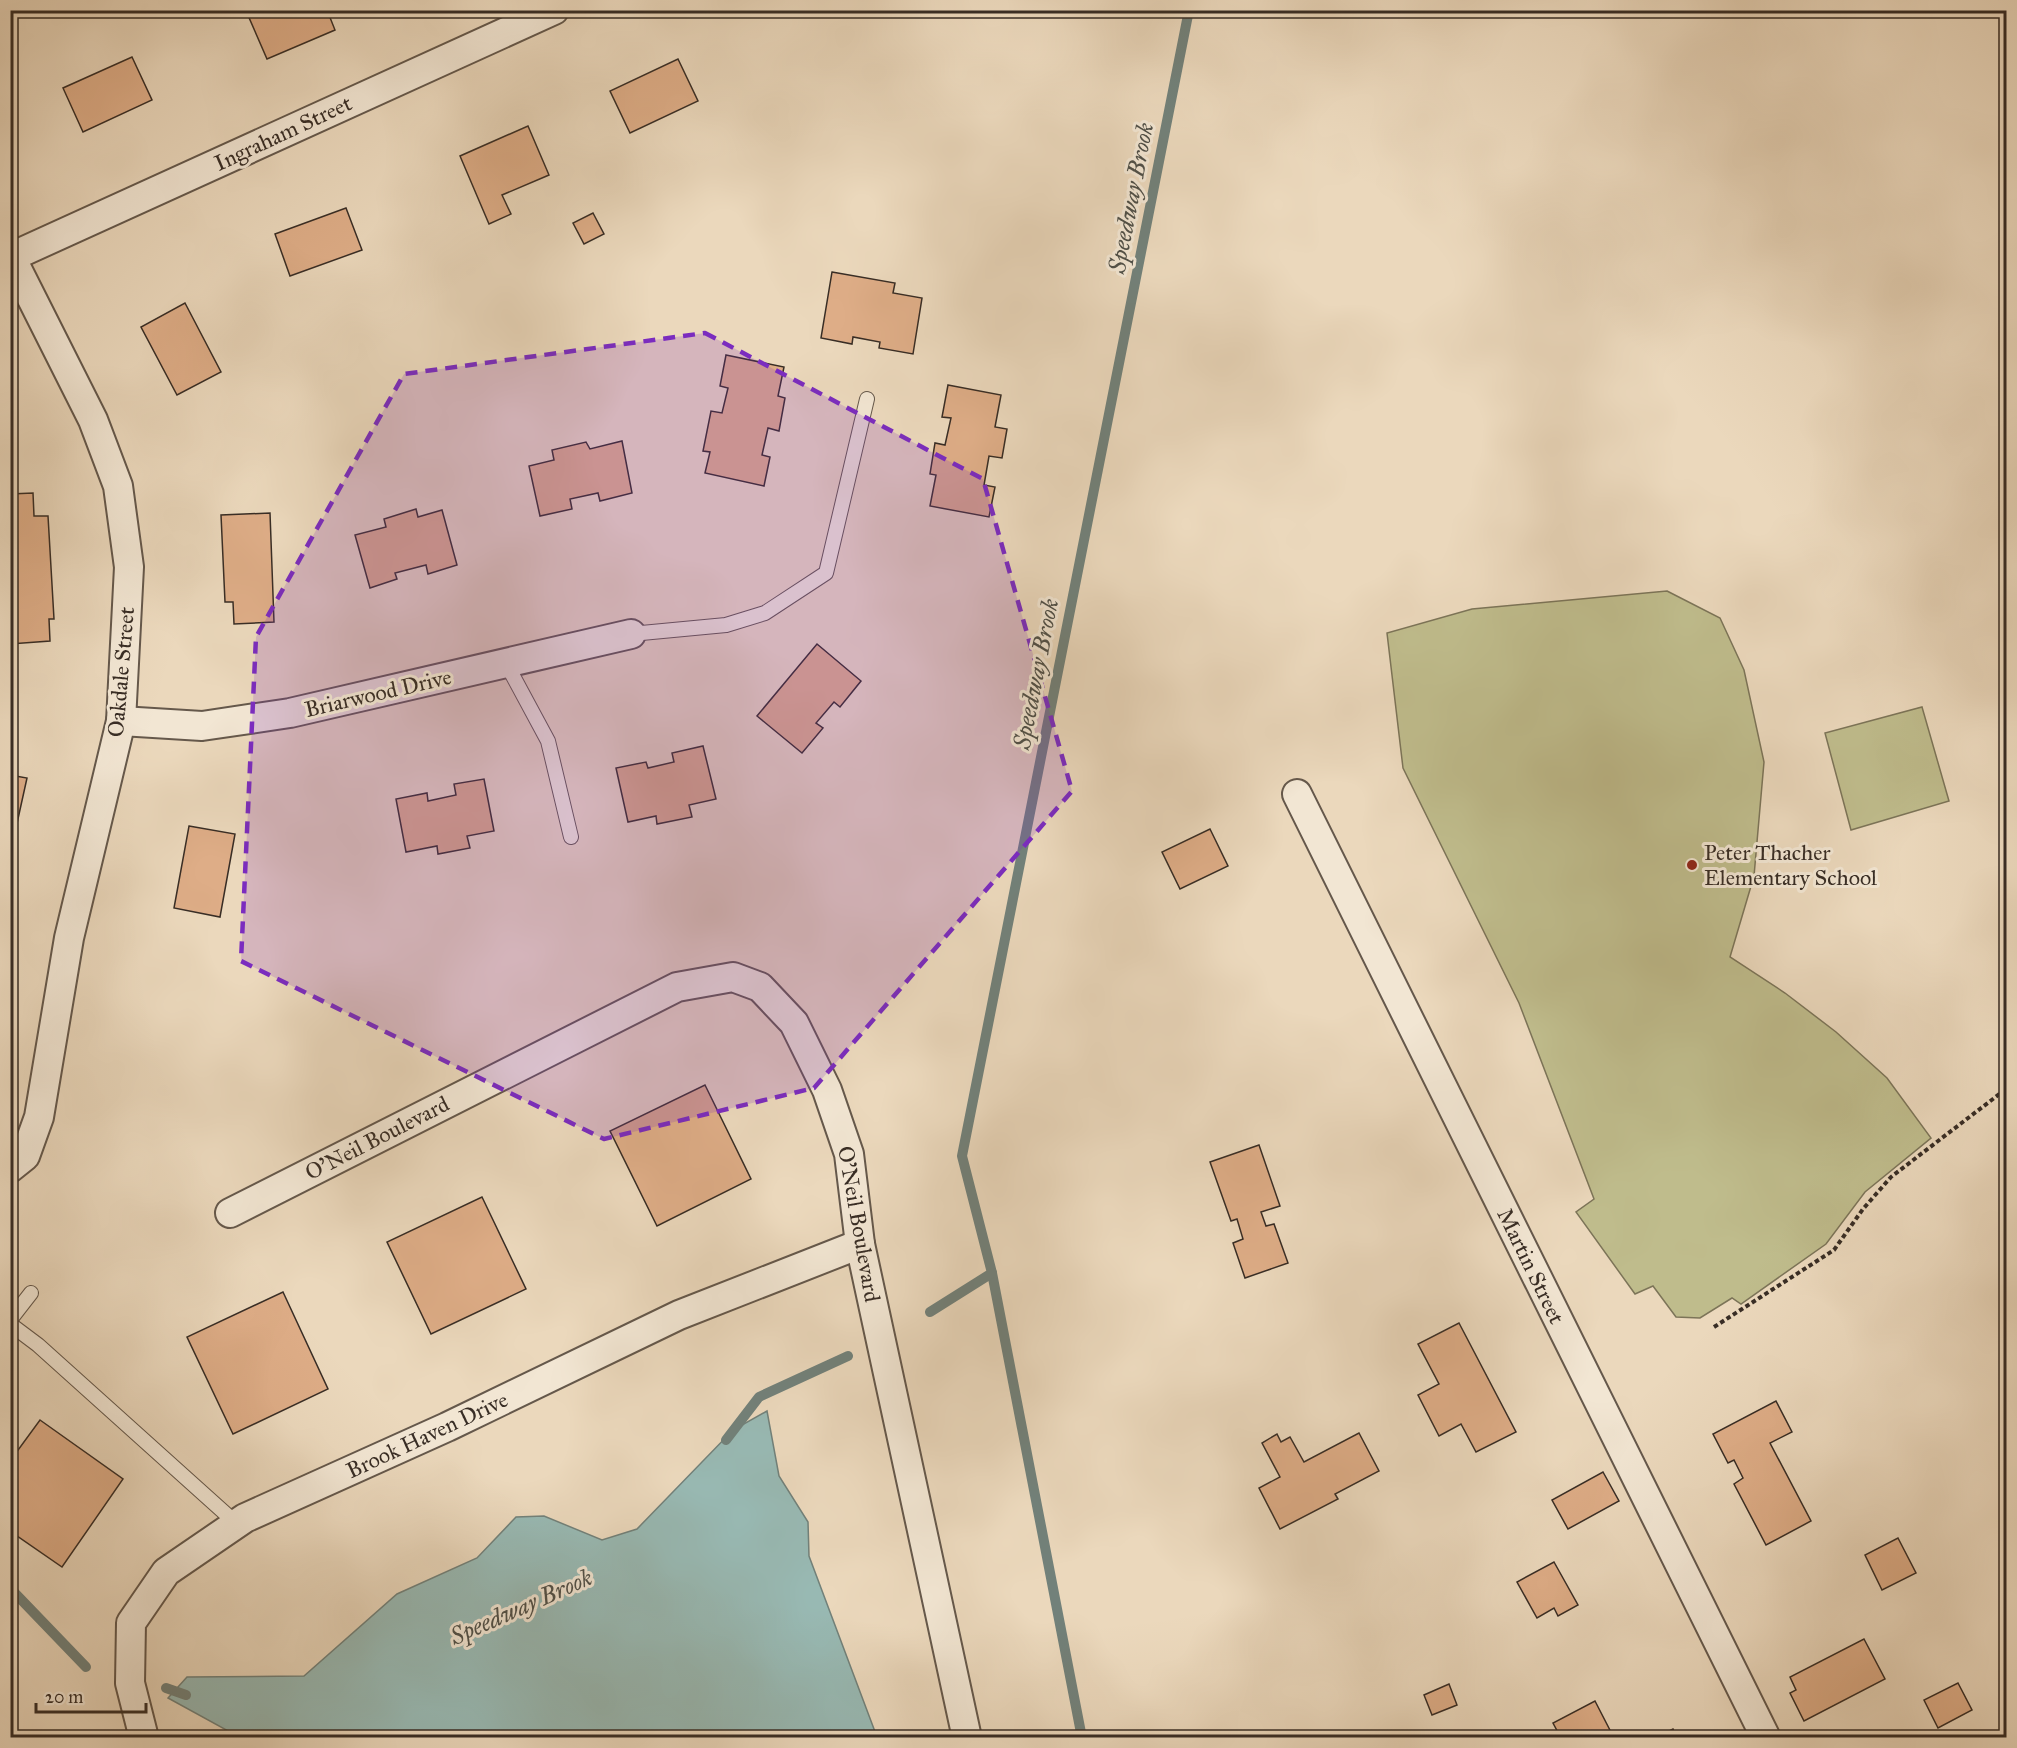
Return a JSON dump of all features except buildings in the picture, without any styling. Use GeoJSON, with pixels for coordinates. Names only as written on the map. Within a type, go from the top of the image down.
{"type":"FeatureCollection","features":[{"type":"Feature","properties":{"kind":"street","name":"Ingraham Street"},"geometry":{"type":"LineString","coordinates":[[11,256],[554,10]]}},
{"type":"Feature","properties":{"kind":"street","name":"Oakdale Street"},"geometry":{"type":"LineString","coordinates":[[10,1168],[25,1156],[39,1117],[69,938],[121,721],[129,567],[118,486],[93,420],[11,256]]}},
{"type":"Feature","properties":{"kind":"street","name":"Briarwood Drive"},"geometry":{"type":"LineString","coordinates":[[121,721],[202,726],[290,713],[631,634]]}},
{"type":"Feature","properties":{"kind":"street","name":"Martin Street"},"geometry":{"type":"LineString","coordinates":[[1297,794],[1766,1737]]}},
{"type":"Feature","properties":{"kind":"street","name":"O'Neil Boulevard"},"geometry":{"type":"LineString","coordinates":[[230,1213],[677,987],[733,977],[760,987],[794,1023],[827,1090],[849,1154],[860,1244],[967,1737]]}},
{"type":"Feature","properties":{"kind":"street","name":"Brook Haven Drive"},"geometry":{"type":"LineString","coordinates":[[144,1737],[130,1683],[131,1623],[166,1572],[245,1518],[447,1427],[679,1315],[860,1244]]}},
{"type":"Feature","properties":{"kind":"lane"},"geometry":{"type":"LineString","coordinates":[[631,634],[726,625],[765,613],[826,573],[867,399]]}},
{"type":"Feature","properties":{"kind":"lane"},"geometry":{"type":"LineString","coordinates":[[506,663],[548,741],[570,837]]}},
{"type":"Feature","properties":{"kind":"lane"},"geometry":{"type":"LineString","coordinates":[[31,1293],[10,1322],[237,1524]]}},
{"type":"Feature","properties":{"kind":"path"},"geometry":{"type":"LineString","coordinates":[[1714,1327],[1834,1250],[1863,1209],[1891,1177],[2007,1089]]}},
{"type":"Feature","properties":{"kind":"highlighted area"},"geometry":{"type":"Polygon","coordinates":[[[705,333],[983,479],[1072,791],[814,1088],[604,1139],[241,961],[256,637],[404,374],[705,333]]]}},
{"type":"Feature","properties":{"kind":"shaded area"},"geometry":{"type":"Polygon","coordinates":[[[1667,591],[1720,618],[1744,670],[1764,762],[1754,876],[1730,957],[1785,993],[1836,1032],[1887,1078],[1931,1138],[1865,1192],[1826,1244],[1741,1304],[1732,1298],[1700,1318],[1676,1317],[1653,1286],[1635,1294],[1576,1212],[1594,1199],[1519,1003],[1403,768],[1387,633],[1472,609],[1667,591]]]}},
{"type":"Feature","properties":{"kind":"shaded area"},"geometry":{"type":"Polygon","coordinates":[[[1922,707],[1949,801],[1851,830],[1825,733],[1922,707]]]}},
{"type":"Feature","properties":{"kind":"water"},"geometry":{"type":"Polygon","coordinates":[[[767,1411],[779,1476],[808,1522],[809,1556],[877,1737],[235,1737],[232,1733],[168,1698],[187,1677],[304,1676],[397,1594],[477,1558],[516,1517],[544,1516],[602,1540],[637,1529],[733,1430],[767,1411]]]}},
{"type":"Feature","properties":{"kind":"waterway","name":"Speedway Brook"},"geometry":{"type":"LineString","coordinates":[[930,1312],[992,1273],[962,1156],[1189,10]]}},
{"type":"Feature","properties":{"kind":"waterway"},"geometry":{"type":"LineString","coordinates":[[992,1273],[1082,1738]]}},
{"type":"Feature","properties":{"kind":"waterway","name":"Speedway Brook"},"geometry":{"type":"LineString","coordinates":[[726,1440],[759,1397],[848,1356]]}},
{"type":"Feature","properties":{"kind":"waterway","name":"Speedway Brook"},"geometry":{"type":"LineString","coordinates":[[10,1588],[86,1667]]}},
{"type":"Feature","properties":{"kind":"waterway","name":"Speedway Brook"},"geometry":{"type":"LineString","coordinates":[[166,1688],[186,1695]]}},
{"type":"Feature","properties":{"kind":"place","name":"Peter Thacher Elementary School"},"geometry":{"type":"Point","coordinates":[1692,865]}}]}
